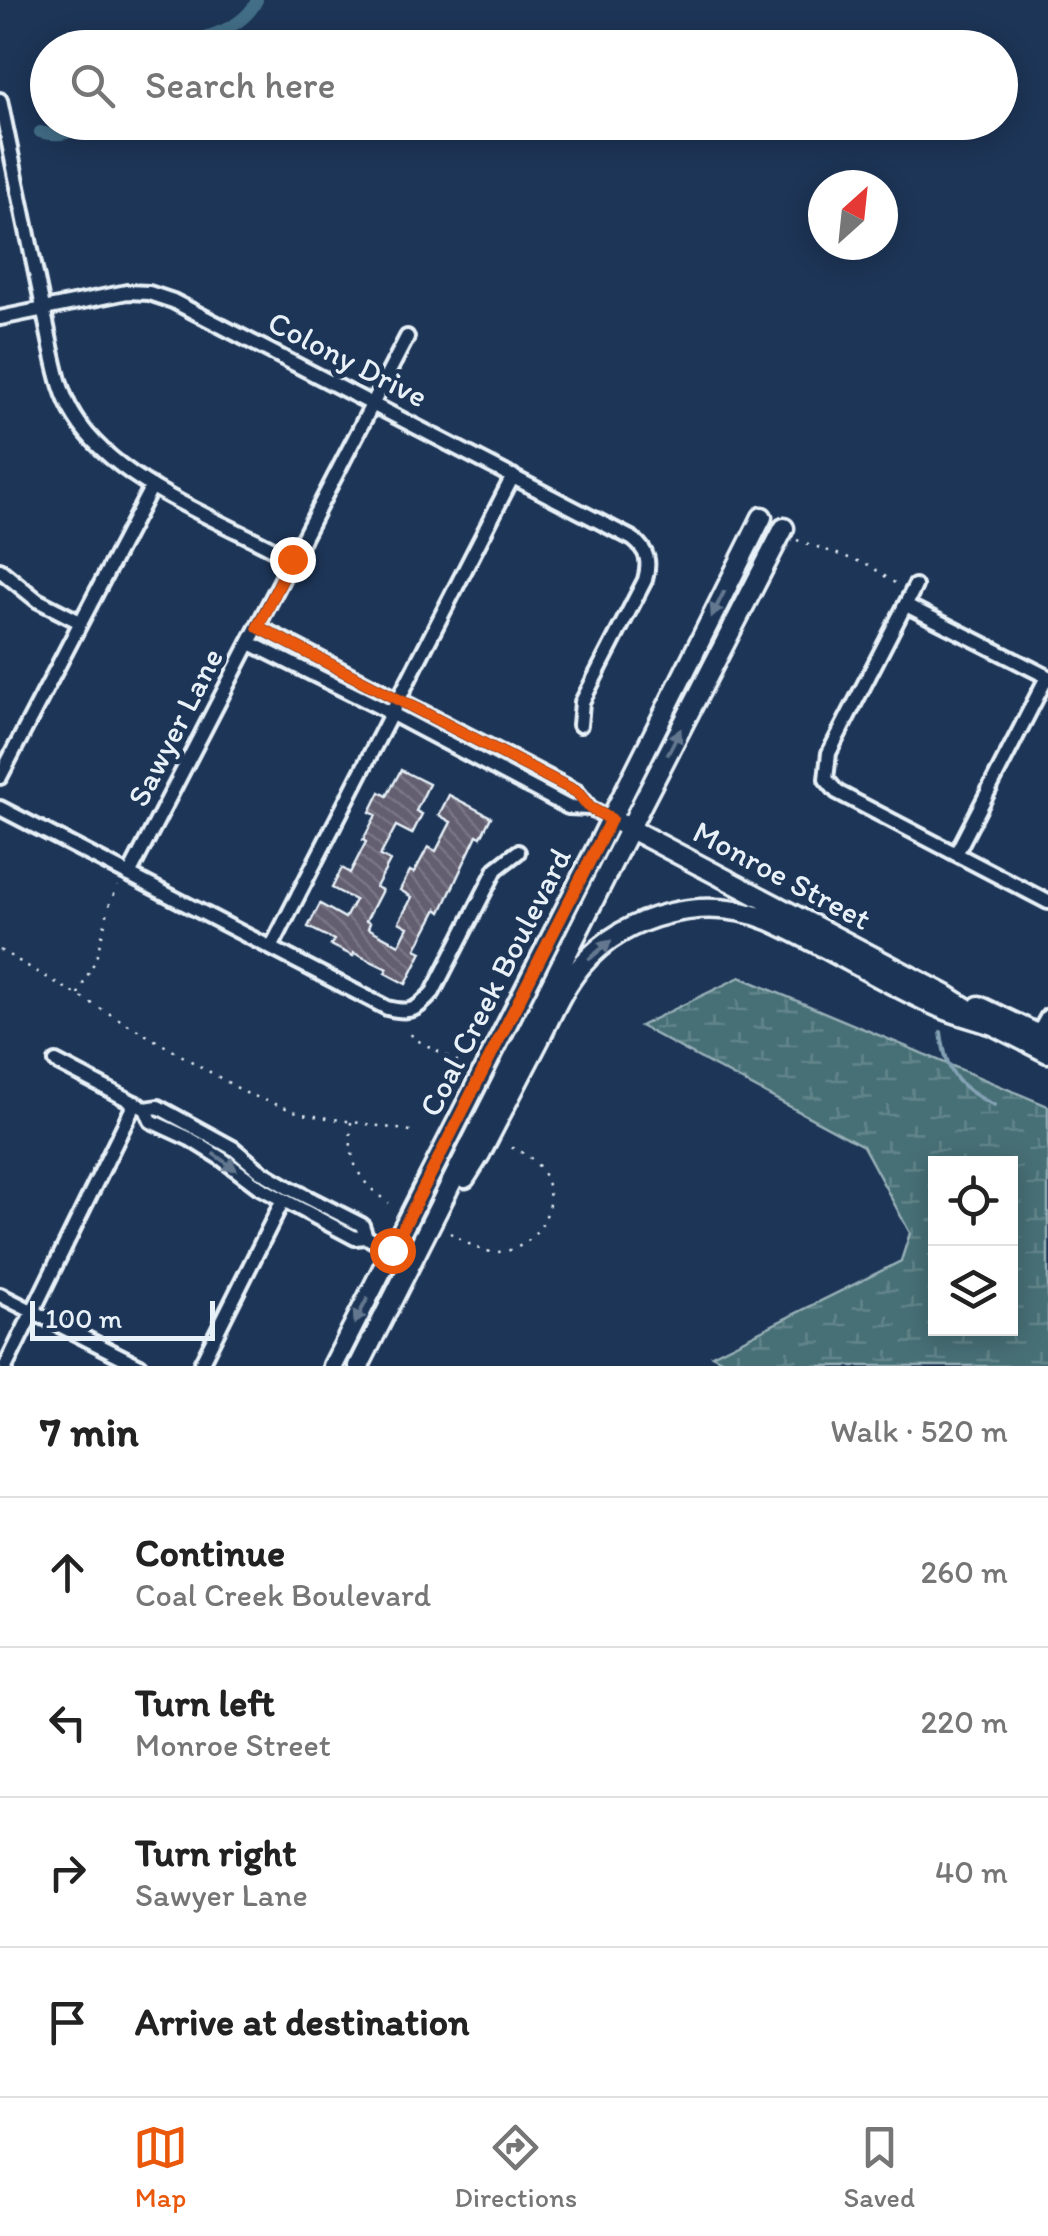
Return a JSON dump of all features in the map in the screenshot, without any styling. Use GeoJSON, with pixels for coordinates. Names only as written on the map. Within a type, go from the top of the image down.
{"type":"FeatureCollection","features":[{"type":"Feature","properties":{"kind":"main road","name":"Coal Creek Boulevard"},"geometry":{"type":"LineString","coordinates":[[333,1366],[762,517]]}},
{"type":"Feature","properties":{"kind":"main road","name":"Coal Creek Boulevard"},"geometry":{"type":"LineString","coordinates":[[359,1366],[629,829],[791,534]]}},
{"type":"Feature","properties":{"kind":"main road","name":"Monroe Street"},"geometry":{"type":"LineString","coordinates":[[611,819],[1048,1053]]}},
{"type":"Feature","properties":{"kind":"main road"},"geometry":{"type":"LineString","coordinates":[[423,1241],[480,1154],[564,990],[582,965],[605,944],[659,915],[697,909],[735,911],[767,920],[944,1010],[992,1025]]}},
{"type":"Feature","properties":{"kind":"main road","name":"Monroe Street"},"geometry":{"type":"LineString","coordinates":[[946,995],[987,1008],[1043,1036]]}},
{"type":"Feature","properties":{"kind":"street"},"geometry":{"type":"LineString","coordinates":[[0,100],[60,385],[74,416],[120,467],[292,559]]}},
{"type":"Feature","properties":{"kind":"street","name":"Colony Drive"},"geometry":{"type":"LineString","coordinates":[[0,318],[127,292],[174,300],[634,539],[648,556],[645,580],[582,702],[580,725]]}},
{"type":"Feature","properties":{"kind":"street","name":"Sawyer Lane"},"geometry":{"type":"LineString","coordinates":[[125,878],[407,337]]}},
{"type":"Feature","properties":{"kind":"street"},"geometry":{"type":"LineString","coordinates":[[271,948],[513,476]]}},
{"type":"Feature","properties":{"kind":"street"},"geometry":{"type":"LineString","coordinates":[[0,777],[152,486]]}},
{"type":"Feature","properties":{"kind":"street"},"geometry":{"type":"LineString","coordinates":[[0,570],[37,600],[80,622]]}},
{"type":"Feature","properties":{"kind":"street"},"geometry":{"type":"LineString","coordinates":[[915,586],[829,753],[826,778],[836,792],[1048,902]]}},
{"type":"Feature","properties":{"kind":"street"},"geometry":{"type":"LineString","coordinates":[[906,605],[1047,677],[956,854]]}},
{"type":"Feature","properties":{"kind":"street","name":"Monroe Street"},"geometry":{"type":"LineString","coordinates":[[258,627],[577,792],[590,808],[611,819]]}},
{"type":"Feature","properties":{"kind":"street","name":"Monroe Street"},"geometry":{"type":"LineString","coordinates":[[250,643],[568,807],[590,808]]}},
{"type":"Feature","properties":{"kind":"street"},"geometry":{"type":"LineString","coordinates":[[0,808],[125,878],[387,1008],[410,1011],[432,992],[496,870],[518,852]]}},
{"type":"Feature","properties":{"kind":"street"},"geometry":{"type":"LineString","coordinates":[[1043,1036],[1048,1016]]}},
{"type":"Feature","properties":{"kind":"street"},"geometry":{"type":"LineString","coordinates":[[56,1062],[140,1106],[152,1121],[190,1139],[282,1200],[355,1238],[366,1237],[412,1261]]}},
{"type":"Feature","properties":{"kind":"street"},"geometry":{"type":"LineString","coordinates":[[140,1106],[158,1107],[233,1148],[274,1179],[362,1225],[366,1237]]}},
{"type":"Feature","properties":{"kind":"street"},"geometry":{"type":"LineString","coordinates":[[6,1366],[140,1106]]}},
{"type":"Feature","properties":{"kind":"street"},"geometry":{"type":"LineString","coordinates":[[200,1366],[282,1200]]}},
{"type":"Feature","properties":{"kind":"street"},"geometry":{"type":"LineString","coordinates":[[0,1295],[140,1366]]}},
{"type":"Feature","properties":{"kind":"path"},"geometry":{"type":"LineString","coordinates":[[791,534],[869,565],[899,586]]}},
{"type":"Feature","properties":{"kind":"path"},"geometry":{"type":"LineString","coordinates":[[78,994],[96,960],[110,903],[125,878]]}},
{"type":"Feature","properties":{"kind":"path"},"geometry":{"type":"LineString","coordinates":[[0,950],[246,1093],[302,1114],[417,1132]]}},
{"type":"Feature","properties":{"kind":"path"},"geometry":{"type":"LineString","coordinates":[[411,1034],[458,1062]]}},
{"type":"Feature","properties":{"kind":"path"},"geometry":{"type":"LineString","coordinates":[[352,1121],[350,1149],[358,1174],[388,1204]]}},
{"type":"Feature","properties":{"kind":"path"},"geometry":{"type":"LineString","coordinates":[[450,1233],[494,1252],[518,1247],[540,1228],[549,1206],[547,1181],[533,1160],[508,1146]]}},
{"type":"Feature","properties":{"kind":"green space"},"geometry":{"type":"Polygon","coordinates":[[[740,977],[1048,1106],[1048,1366],[732,1366],[712,1355],[901,1261],[910,1233],[863,1146],[640,1026],[740,977]]]}},
{"type":"Feature","properties":{"kind":"building"},"geometry":{"type":"Polygon","coordinates":[[[401,770],[429,784],[416,811],[422,814],[412,834],[396,826],[380,856],[390,861],[376,887],[382,890],[366,921],[370,923],[368,928],[399,945],[408,927],[399,922],[412,897],[400,890],[428,847],[436,851],[451,822],[439,815],[449,795],[491,817],[481,837],[477,835],[441,912],[437,909],[416,949],[422,952],[406,984],[385,973],[387,969],[331,945],[334,940],[308,927],[320,904],[345,918],[355,900],[332,888],[342,868],[350,873],[376,815],[370,812],[380,792],[387,796],[401,770]]]}},
{"type":"Feature","properties":{"kind":"waterway"},"geometry":{"type":"LineString","coordinates":[[222,30],[241,20],[257,0]]}},
{"type":"Feature","properties":{"kind":"waterway"},"geometry":{"type":"LineString","coordinates":[[941,1032],[946,1058],[956,1077],[971,1092],[994,1105]]}},
{"type":"Feature","properties":{"kind":"route"},"geometry":{"type":"LineString","coordinates":[[292,559],[258,627],[577,792],[590,808],[611,819],[392,1250]]}}]}
